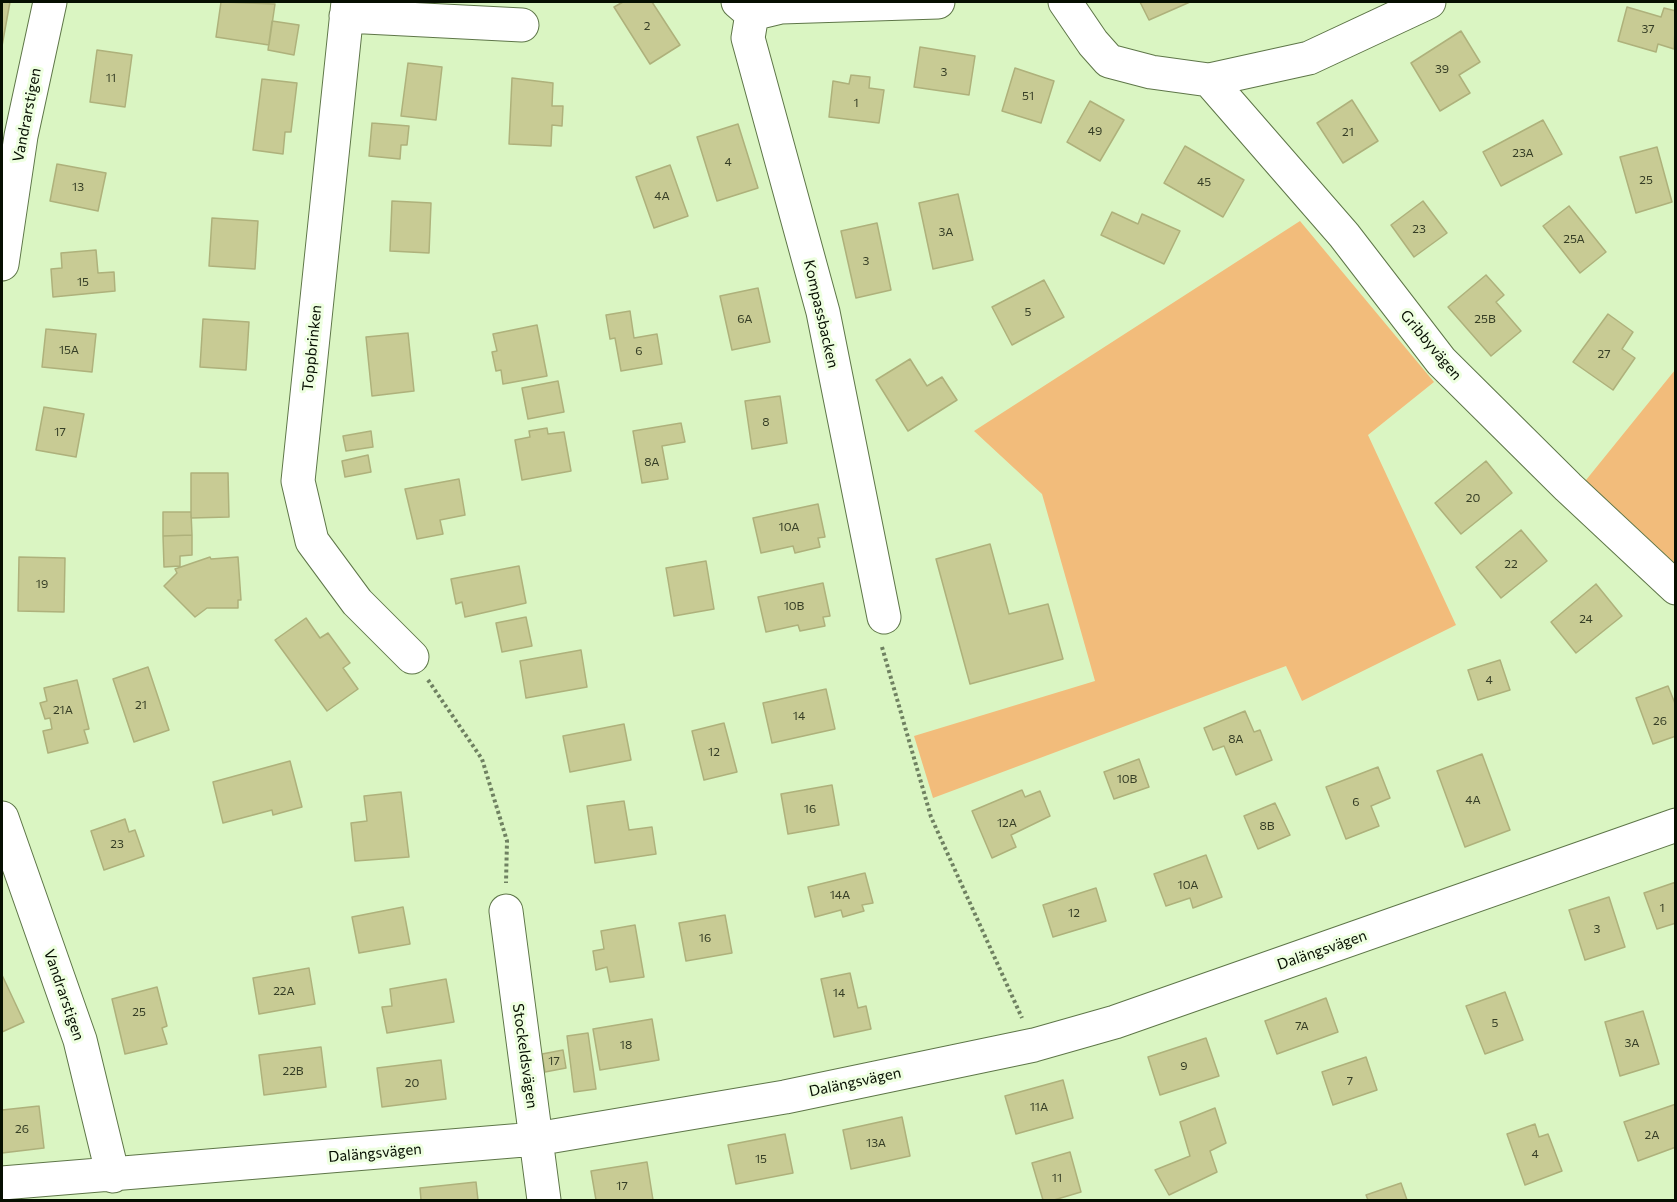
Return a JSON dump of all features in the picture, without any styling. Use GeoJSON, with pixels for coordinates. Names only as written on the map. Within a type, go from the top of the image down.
{"type":"FeatureCollection","features":[{"type":"Feature","properties":{"kind":"street","name":"Vandrarstigen"},"geometry":{"type":"LineString","coordinates":[[2,264],[21,136],[50,2]]}},
{"type":"Feature","properties":{"kind":"street"},"geometry":{"type":"LineString","coordinates":[[745,8],[938,2]]}},
{"type":"Feature","properties":{"kind":"street"},"geometry":{"type":"LineString","coordinates":[[1065,2],[1093,43],[1109,61],[1151,72],[1209,80],[1309,57],[1429,2]]}},
{"type":"Feature","properties":{"kind":"street","name":"Kompassbacken"},"geometry":{"type":"LineString","coordinates":[[745,8],[748,38],[823,312],[884,617]]}},
{"type":"Feature","properties":{"kind":"street"},"geometry":{"type":"LineString","coordinates":[[347,9],[522,25]]}},
{"type":"Feature","properties":{"kind":"street","name":"Toppbrinken"},"geometry":{"type":"LineString","coordinates":[[347,9],[298,481],[312,541],[357,602],[412,657]]}},
{"type":"Feature","properties":{"kind":"street","name":"Gribbyvägen"},"geometry":{"type":"LineString","coordinates":[[1209,80],[1344,235],[1442,361],[1568,487],[1676,588]]}},
{"type":"Feature","properties":{"kind":"street","name":"Vandrarstigen"},"geometry":{"type":"LineString","coordinates":[[2,818],[80,1040],[113,1176]]}},
{"type":"Feature","properties":{"kind":"street","name":"Dalängsvägen"},"geometry":{"type":"LineString","coordinates":[[2,1183],[113,1176],[536,1139],[784,1097],[1034,1045],[1115,1022],[1676,825]]}},
{"type":"Feature","properties":{"kind":"street","name":"Stockeldsvägen"},"geometry":{"type":"LineString","coordinates":[[506,911],[544,1200]]}},
{"type":"Feature","properties":{"kind":"path"},"geometry":{"type":"LineString","coordinates":[[884,617],[881,650],[931,817],[1034,1045]]}},
{"type":"Feature","properties":{"kind":"path"},"geometry":{"type":"LineString","coordinates":[[412,657],[482,759],[507,841],[506,911]]}},
{"type":"Feature","properties":{"kind":"shaded area"},"geometry":{"type":"Polygon","coordinates":[[[1300,221],[1434,382],[1368,435],[1456,625],[1302,701],[1286,666],[933,798],[914,736],[1095,681],[1042,494],[974,431],[1300,221]]]}},
{"type":"Feature","properties":{"kind":"shaded area"},"geometry":{"type":"Polygon","coordinates":[[[1675,370],[1675,569],[1582,485],[1675,370]]]}},
{"type":"Feature","properties":{"kind":"building"},"geometry":{"type":"Polygon","coordinates":[[[2,2],[10,2],[2,46],[2,2]]]}},
{"type":"Feature","properties":{"kind":"building"},"geometry":{"type":"Polygon","coordinates":[[[221,2],[275,4],[269,45],[216,37],[221,2]]]}},
{"type":"Feature","properties":{"kind":"building"},"geometry":{"type":"Polygon","coordinates":[[[623,2],[652,2],[680,45],[650,64],[614,7],[623,2]]]}},
{"type":"Feature","properties":{"kind":"building"},"geometry":{"type":"Polygon","coordinates":[[[1140,2],[1190,2],[1149,20],[1140,2]]]}},
{"type":"Feature","properties":{"kind":"building"},"geometry":{"type":"Polygon","coordinates":[[[1627,7],[1661,17],[1664,8],[1676,11],[1674,49],[1658,44],[1656,52],[1618,41],[1627,7]]]}},
{"type":"Feature","properties":{"kind":"building"},"geometry":{"type":"Polygon","coordinates":[[[272,21],[299,25],[294,55],[268,50],[272,21]]]}},
{"type":"Feature","properties":{"kind":"building"},"geometry":{"type":"Polygon","coordinates":[[[1461,31],[1480,62],[1459,75],[1470,93],[1440,111],[1411,63],[1461,31]]]}},
{"type":"Feature","properties":{"kind":"building"},"geometry":{"type":"Polygon","coordinates":[[[920,47],[975,56],[969,95],[914,87],[920,47]]]}},
{"type":"Feature","properties":{"kind":"building"},"geometry":{"type":"Polygon","coordinates":[[[97,50],[132,55],[125,107],[90,102],[97,50]]]}},
{"type":"Feature","properties":{"kind":"building"},"geometry":{"type":"Polygon","coordinates":[[[408,63],[442,67],[436,120],[401,116],[408,63]]]}},
{"type":"Feature","properties":{"kind":"building"},"geometry":{"type":"Polygon","coordinates":[[[1015,68],[1054,81],[1041,123],[1002,111],[1015,68]]]}},
{"type":"Feature","properties":{"kind":"building"},"geometry":{"type":"Polygon","coordinates":[[[851,75],[870,77],[869,88],[884,90],[879,123],[829,117],[833,81],[849,84],[851,75]]]}},
{"type":"Feature","properties":{"kind":"building"},"geometry":{"type":"Polygon","coordinates":[[[512,78],[553,83],[552,106],[563,106],[562,126],[552,125],[551,146],[509,144],[512,78]]]}},
{"type":"Feature","properties":{"kind":"building"},"geometry":{"type":"Polygon","coordinates":[[[262,79],[297,83],[291,132],[285,132],[283,154],[253,150],[262,79]]]}},
{"type":"Feature","properties":{"kind":"building"},"geometry":{"type":"Polygon","coordinates":[[[1352,100],[1378,141],[1343,163],[1317,123],[1352,100]]]}},
{"type":"Feature","properties":{"kind":"building"},"geometry":{"type":"Polygon","coordinates":[[[1090,101],[1124,120],[1100,161],[1067,142],[1090,101]]]}},
{"type":"Feature","properties":{"kind":"building"},"geometry":{"type":"Polygon","coordinates":[[[1543,120],[1562,154],[1501,186],[1483,152],[1543,120]]]}},
{"type":"Feature","properties":{"kind":"building"},"geometry":{"type":"Polygon","coordinates":[[[372,123],[409,126],[407,145],[401,145],[400,159],[369,156],[372,123]]]}},
{"type":"Feature","properties":{"kind":"building"},"geometry":{"type":"Polygon","coordinates":[[[738,124],[758,188],[717,201],[697,137],[738,124]]]}},
{"type":"Feature","properties":{"kind":"building"},"geometry":{"type":"Polygon","coordinates":[[[1185,146],[1244,180],[1223,217],[1164,183],[1185,146]]]}},
{"type":"Feature","properties":{"kind":"building"},"geometry":{"type":"Polygon","coordinates":[[[1657,147],[1672,202],[1636,213],[1620,157],[1657,147]]]}},
{"type":"Feature","properties":{"kind":"building"},"geometry":{"type":"Polygon","coordinates":[[[57,164],[106,173],[98,211],[50,201],[57,164]]]}},
{"type":"Feature","properties":{"kind":"building"},"geometry":{"type":"Polygon","coordinates":[[[670,165],[688,216],[654,228],[636,177],[670,165]]]}},
{"type":"Feature","properties":{"kind":"building"},"geometry":{"type":"Polygon","coordinates":[[[958,194],[973,260],[933,269],[919,203],[958,194]]]}},
{"type":"Feature","properties":{"kind":"building"},"geometry":{"type":"Polygon","coordinates":[[[392,201],[431,203],[429,253],[390,251],[392,201]]]}},
{"type":"Feature","properties":{"kind":"building"},"geometry":{"type":"Polygon","coordinates":[[[1423,201],[1447,233],[1414,257],[1391,225],[1423,201]]]}},
{"type":"Feature","properties":{"kind":"building"},"geometry":{"type":"Polygon","coordinates":[[[1569,206],[1606,252],[1580,273],[1543,226],[1569,206]]]}},
{"type":"Feature","properties":{"kind":"building"},"geometry":{"type":"Polygon","coordinates":[[[1112,212],[1138,224],[1142,214],[1180,231],[1164,264],[1101,235],[1112,212]]]}},
{"type":"Feature","properties":{"kind":"building"},"geometry":{"type":"Polygon","coordinates":[[[212,218],[258,221],[255,269],[209,266],[212,218]]]}},
{"type":"Feature","properties":{"kind":"building"},"geometry":{"type":"Polygon","coordinates":[[[877,223],[891,290],[856,298],[841,231],[877,223]]]}},
{"type":"Feature","properties":{"kind":"building"},"geometry":{"type":"Polygon","coordinates":[[[96,250],[98,273],[114,272],[115,291],[53,297],[51,269],[62,268],[61,253],[96,250]]]}},
{"type":"Feature","properties":{"kind":"building"},"geometry":{"type":"Polygon","coordinates":[[[1486,275],[1504,295],[1496,302],[1521,331],[1491,356],[1448,307],[1486,275]]]}},
{"type":"Feature","properties":{"kind":"building"},"geometry":{"type":"Polygon","coordinates":[[[1044,280],[1064,317],[1012,345],[992,307],[1044,280]]]}},
{"type":"Feature","properties":{"kind":"building"},"geometry":{"type":"Polygon","coordinates":[[[758,288],[770,342],[732,350],[720,296],[758,288]]]}},
{"type":"Feature","properties":{"kind":"building"},"geometry":{"type":"Polygon","coordinates":[[[630,311],[634,338],[657,334],[662,364],[621,371],[615,338],[610,339],[606,315],[630,311]]]}},
{"type":"Feature","properties":{"kind":"building"},"geometry":{"type":"Polygon","coordinates":[[[1608,314],[1633,332],[1622,349],[1635,358],[1613,390],[1573,362],[1608,314]]]}},
{"type":"Feature","properties":{"kind":"building"},"geometry":{"type":"Polygon","coordinates":[[[203,319],[249,322],[246,370],[200,367],[203,319]]]}},
{"type":"Feature","properties":{"kind":"building"},"geometry":{"type":"Polygon","coordinates":[[[537,325],[547,376],[503,384],[501,370],[496,371],[492,352],[497,351],[493,334],[537,325]]]}},
{"type":"Feature","properties":{"kind":"building"},"geometry":{"type":"Polygon","coordinates":[[[46,329],[96,334],[92,372],[42,367],[46,329]]]}},
{"type":"Feature","properties":{"kind":"building"},"geometry":{"type":"Polygon","coordinates":[[[408,333],[414,391],[372,396],[366,337],[408,333]]]}},
{"type":"Feature","properties":{"kind":"building"},"geometry":{"type":"Polygon","coordinates":[[[910,359],[927,386],[942,377],[957,400],[908,431],[876,380],[910,359]]]}},
{"type":"Feature","properties":{"kind":"building"},"geometry":{"type":"Polygon","coordinates":[[[558,381],[564,412],[528,419],[522,388],[558,381]]]}},
{"type":"Feature","properties":{"kind":"building"},"geometry":{"type":"Polygon","coordinates":[[[780,396],[787,443],[752,449],[745,401],[780,396]]]}},
{"type":"Feature","properties":{"kind":"building"},"geometry":{"type":"Polygon","coordinates":[[[44,407],[84,414],[76,457],[36,450],[44,407]]]}},
{"type":"Feature","properties":{"kind":"building"},"geometry":{"type":"Polygon","coordinates":[[[681,423],[685,442],[662,446],[668,479],[642,483],[633,431],[681,423]]]}},
{"type":"Feature","properties":{"kind":"building"},"geometry":{"type":"Polygon","coordinates":[[[547,428],[548,434],[564,432],[571,471],[522,480],[515,440],[530,437],[529,431],[547,428]]]}},
{"type":"Feature","properties":{"kind":"building"},"geometry":{"type":"Polygon","coordinates":[[[371,431],[373,447],[346,451],[343,436],[371,431]]]}},
{"type":"Feature","properties":{"kind":"building"},"geometry":{"type":"Polygon","coordinates":[[[368,455],[371,472],[345,477],[342,461],[368,455]]]}},
{"type":"Feature","properties":{"kind":"building"},"geometry":{"type":"Polygon","coordinates":[[[1486,461],[1512,493],[1461,534],[1435,503],[1486,461]]]}},
{"type":"Feature","properties":{"kind":"building"},"geometry":{"type":"Polygon","coordinates":[[[191,473],[228,473],[229,517],[191,518],[191,473]]]}},
{"type":"Feature","properties":{"kind":"building"},"geometry":{"type":"Polygon","coordinates":[[[459,479],[465,515],[440,520],[443,534],[417,539],[405,489],[459,479]]]}},
{"type":"Feature","properties":{"kind":"building"},"geometry":{"type":"Polygon","coordinates":[[[818,504],[825,537],[818,538],[820,547],[795,553],[793,546],[761,553],[753,518],[818,504]]]}},
{"type":"Feature","properties":{"kind":"building"},"geometry":{"type":"Polygon","coordinates":[[[163,512],[191,512],[192,535],[163,536],[163,512]]]}},
{"type":"Feature","properties":{"kind":"building"},"geometry":{"type":"Polygon","coordinates":[[[1521,530],[1547,561],[1501,598],[1476,567],[1521,530]]]}},
{"type":"Feature","properties":{"kind":"building"},"geometry":{"type":"Polygon","coordinates":[[[192,535],[192,555],[180,556],[180,566],[164,567],[163,536],[192,535]]]}},
{"type":"Feature","properties":{"kind":"building"},"geometry":{"type":"Polygon","coordinates":[[[990,544],[1009,614],[1048,604],[1063,659],[970,684],[936,559],[990,544]]]}},
{"type":"Feature","properties":{"kind":"building"},"geometry":{"type":"Polygon","coordinates":[[[19,557],[65,558],[64,612],[18,611],[19,557]]]}},
{"type":"Feature","properties":{"kind":"building"},"geometry":{"type":"Polygon","coordinates":[[[210,557],[211,559],[238,557],[241,600],[238,600],[238,608],[207,608],[195,617],[164,586],[177,573],[175,569],[210,557]]]}},
{"type":"Feature","properties":{"kind":"building"},"geometry":{"type":"Polygon","coordinates":[[[706,561],[714,609],[674,616],[666,568],[706,561]]]}},
{"type":"Feature","properties":{"kind":"building"},"geometry":{"type":"Polygon","coordinates":[[[519,566],[526,603],[465,617],[462,602],[456,604],[451,579],[519,566]]]}},
{"type":"Feature","properties":{"kind":"building"},"geometry":{"type":"Polygon","coordinates":[[[823,583],[830,616],[823,617],[825,626],[800,631],[798,625],[766,632],[758,597],[823,583]]]}},
{"type":"Feature","properties":{"kind":"building"},"geometry":{"type":"Polygon","coordinates":[[[1596,584],[1622,616],[1576,653],[1551,622],[1596,584]]]}},
{"type":"Feature","properties":{"kind":"building"},"geometry":{"type":"Polygon","coordinates":[[[526,617],[532,646],[502,652],[496,623],[526,617]]]}},
{"type":"Feature","properties":{"kind":"building"},"geometry":{"type":"Polygon","coordinates":[[[306,618],[320,638],[328,633],[350,663],[343,668],[358,689],[327,711],[275,640],[306,618]]]}},
{"type":"Feature","properties":{"kind":"building"},"geometry":{"type":"Polygon","coordinates":[[[581,650],[587,687],[526,698],[520,661],[581,650]]]}},
{"type":"Feature","properties":{"kind":"building"},"geometry":{"type":"Polygon","coordinates":[[[1500,660],[1510,690],[1478,700],[1468,670],[1500,660]]]}},
{"type":"Feature","properties":{"kind":"building"},"geometry":{"type":"Polygon","coordinates":[[[148,667],[169,730],[134,742],[113,679],[148,667]]]}},
{"type":"Feature","properties":{"kind":"building"},"geometry":{"type":"Polygon","coordinates":[[[77,680],[89,729],[84,730],[88,743],[48,753],[43,731],[52,729],[50,718],[45,719],[40,703],[47,701],[44,688],[77,680]]]}},
{"type":"Feature","properties":{"kind":"building"},"geometry":{"type":"Polygon","coordinates":[[[1668,686],[1676,706],[1676,736],[1653,744],[1636,698],[1668,686]]]}},
{"type":"Feature","properties":{"kind":"building"},"geometry":{"type":"Polygon","coordinates":[[[826,689],[835,729],[772,743],[763,703],[826,689]]]}},
{"type":"Feature","properties":{"kind":"building"},"geometry":{"type":"Polygon","coordinates":[[[1245,711],[1254,732],[1260,730],[1272,760],[1236,775],[1224,746],[1213,750],[1204,728],[1245,711]]]}},
{"type":"Feature","properties":{"kind":"building"},"geometry":{"type":"Polygon","coordinates":[[[724,723],[737,772],[704,780],[692,731],[724,723]]]}},
{"type":"Feature","properties":{"kind":"building"},"geometry":{"type":"Polygon","coordinates":[[[624,724],[631,760],[570,772],[563,736],[624,724]]]}},
{"type":"Feature","properties":{"kind":"building"},"geometry":{"type":"Polygon","coordinates":[[[1482,754],[1510,830],[1465,847],[1437,771],[1482,754]]]}},
{"type":"Feature","properties":{"kind":"building"},"geometry":{"type":"Polygon","coordinates":[[[1139,759],[1149,787],[1114,799],[1104,772],[1139,759]]]}},
{"type":"Feature","properties":{"kind":"building"},"geometry":{"type":"Polygon","coordinates":[[[290,761],[302,807],[273,815],[272,810],[223,823],[213,782],[290,761]]]}},
{"type":"Feature","properties":{"kind":"building"},"geometry":{"type":"Polygon","coordinates":[[[1378,767],[1390,798],[1371,806],[1379,826],[1346,839],[1326,787],[1378,767]]]}},
{"type":"Feature","properties":{"kind":"building"},"geometry":{"type":"Polygon","coordinates":[[[832,785],[839,825],[788,834],[781,794],[832,785]]]}},
{"type":"Feature","properties":{"kind":"building"},"geometry":{"type":"Polygon","coordinates":[[[1022,790],[1025,797],[1040,791],[1050,816],[1011,835],[1016,847],[992,858],[972,811],[1022,790]]]}},
{"type":"Feature","properties":{"kind":"building"},"geometry":{"type":"Polygon","coordinates":[[[401,792],[409,857],[355,861],[351,823],[367,821],[364,796],[401,792]]]}},
{"type":"Feature","properties":{"kind":"building"},"geometry":{"type":"Polygon","coordinates":[[[624,801],[629,830],[652,827],[656,854],[595,863],[587,806],[624,801]]]}},
{"type":"Feature","properties":{"kind":"building"},"geometry":{"type":"Polygon","coordinates":[[[1275,803],[1290,835],[1258,849],[1244,816],[1275,803]]]}},
{"type":"Feature","properties":{"kind":"building"},"geometry":{"type":"Polygon","coordinates":[[[125,819],[129,832],[135,830],[144,856],[104,870],[91,831],[125,819]]]}},
{"type":"Feature","properties":{"kind":"building"},"geometry":{"type":"Polygon","coordinates":[[[1206,855],[1222,897],[1193,908],[1190,898],[1166,906],[1154,874],[1206,855]]]}},
{"type":"Feature","properties":{"kind":"building"},"geometry":{"type":"Polygon","coordinates":[[[865,873],[873,903],[862,905],[864,911],[843,917],[841,910],[815,917],[808,887],[865,873]]]}},
{"type":"Feature","properties":{"kind":"building"},"geometry":{"type":"Polygon","coordinates":[[[1676,882],[1676,923],[1657,929],[1644,893],[1676,882]]]}},
{"type":"Feature","properties":{"kind":"building"},"geometry":{"type":"Polygon","coordinates":[[[1096,888],[1106,921],[1053,937],[1043,905],[1096,888]]]}},
{"type":"Feature","properties":{"kind":"building"},"geometry":{"type":"Polygon","coordinates":[[[1609,897],[1625,947],[1585,960],[1569,910],[1609,897]]]}},
{"type":"Feature","properties":{"kind":"building"},"geometry":{"type":"Polygon","coordinates":[[[403,907],[410,944],[359,953],[352,917],[403,907]]]}},
{"type":"Feature","properties":{"kind":"building"},"geometry":{"type":"Polygon","coordinates":[[[725,915],[732,953],[686,961],[679,923],[725,915]]]}},
{"type":"Feature","properties":{"kind":"building"},"geometry":{"type":"Polygon","coordinates":[[[635,925],[644,977],[610,982],[607,967],[596,970],[593,951],[604,949],[601,931],[635,925]]]}},
{"type":"Feature","properties":{"kind":"building"},"geometry":{"type":"Polygon","coordinates":[[[309,968],[315,1004],[259,1014],[253,978],[309,968]]]}},
{"type":"Feature","properties":{"kind":"building"},"geometry":{"type":"Polygon","coordinates":[[[850,973],[858,1008],[866,1006],[871,1029],[834,1037],[821,979],[850,973]]]}},
{"type":"Feature","properties":{"kind":"building"},"geometry":{"type":"Polygon","coordinates":[[[2,975],[24,1022],[2,1032],[2,975]]]}},
{"type":"Feature","properties":{"kind":"building"},"geometry":{"type":"Polygon","coordinates":[[[446,979],[454,1022],[387,1033],[382,1007],[392,1006],[390,989],[446,979]]]}},
{"type":"Feature","properties":{"kind":"building"},"geometry":{"type":"Polygon","coordinates":[[[157,987],[167,1026],[162,1028],[167,1044],[125,1054],[112,999],[157,987]]]}},
{"type":"Feature","properties":{"kind":"building"},"geometry":{"type":"Polygon","coordinates":[[[1505,992],[1523,1040],[1485,1054],[1466,1006],[1505,992]]]}},
{"type":"Feature","properties":{"kind":"building"},"geometry":{"type":"Polygon","coordinates":[[[1326,998],[1338,1032],[1277,1054],[1265,1021],[1326,998]]]}},
{"type":"Feature","properties":{"kind":"building"},"geometry":{"type":"Polygon","coordinates":[[[1643,1011],[1659,1064],[1620,1076],[1605,1022],[1643,1011]]]}},
{"type":"Feature","properties":{"kind":"building"},"geometry":{"type":"Polygon","coordinates":[[[652,1019],[659,1060],[600,1070],[593,1029],[652,1019]]]}},
{"type":"Feature","properties":{"kind":"building"},"geometry":{"type":"Polygon","coordinates":[[[588,1033],[596,1089],[574,1092],[567,1036],[588,1033]]]}},
{"type":"Feature","properties":{"kind":"building"},"geometry":{"type":"Polygon","coordinates":[[[1206,1038],[1219,1076],[1160,1095],[1148,1057],[1206,1038]]]}},
{"type":"Feature","properties":{"kind":"building"},"geometry":{"type":"Polygon","coordinates":[[[321,1047],[326,1087],[264,1095],[259,1055],[321,1047]]]}},
{"type":"Feature","properties":{"kind":"building"},"geometry":{"type":"Polygon","coordinates":[[[563,1050],[566,1068],[545,1072],[542,1054],[563,1050]]]}},
{"type":"Feature","properties":{"kind":"building"},"geometry":{"type":"Polygon","coordinates":[[[1366,1057],[1377,1090],[1333,1105],[1322,1072],[1366,1057]]]}},
{"type":"Feature","properties":{"kind":"building"},"geometry":{"type":"Polygon","coordinates":[[[441,1060],[446,1099],[382,1107],[377,1068],[441,1060]]]}},
{"type":"Feature","properties":{"kind":"building"},"geometry":{"type":"Polygon","coordinates":[[[1063,1080],[1073,1118],[1016,1134],[1005,1096],[1063,1080]]]}},
{"type":"Feature","properties":{"kind":"building"},"geometry":{"type":"Polygon","coordinates":[[[1676,1104],[1676,1147],[1638,1161],[1624,1122],[1676,1104]]]}},
{"type":"Feature","properties":{"kind":"building"},"geometry":{"type":"Polygon","coordinates":[[[39,1106],[44,1148],[2,1153],[2,1110],[39,1106]]]}},
{"type":"Feature","properties":{"kind":"building"},"geometry":{"type":"Polygon","coordinates":[[[1215,1108],[1226,1143],[1210,1151],[1217,1172],[1169,1195],[1155,1170],[1190,1156],[1180,1122],[1215,1108]]]}},
{"type":"Feature","properties":{"kind":"building"},"geometry":{"type":"Polygon","coordinates":[[[902,1117],[910,1156],[851,1169],[843,1130],[902,1117]]]}},
{"type":"Feature","properties":{"kind":"building"},"geometry":{"type":"Polygon","coordinates":[[[1535,1124],[1539,1137],[1548,1134],[1562,1171],[1525,1185],[1507,1134],[1535,1124]]]}},
{"type":"Feature","properties":{"kind":"building"},"geometry":{"type":"Polygon","coordinates":[[[785,1134],[793,1173],[736,1184],[728,1145],[785,1134]]]}},
{"type":"Feature","properties":{"kind":"building"},"geometry":{"type":"Polygon","coordinates":[[[1070,1152],[1081,1192],[1054,1200],[1043,1200],[1032,1163],[1070,1152]]]}},
{"type":"Feature","properties":{"kind":"building"},"geometry":{"type":"Polygon","coordinates":[[[647,1162],[653,1200],[596,1200],[591,1171],[647,1162]]]}},
{"type":"Feature","properties":{"kind":"building"},"geometry":{"type":"Polygon","coordinates":[[[476,1182],[478,1200],[421,1200],[420,1188],[476,1182]]]}},
{"type":"Feature","properties":{"kind":"building"},"geometry":{"type":"Polygon","coordinates":[[[1401,1183],[1407,1200],[1368,1200],[1366,1195],[1401,1183]]]}}]}
